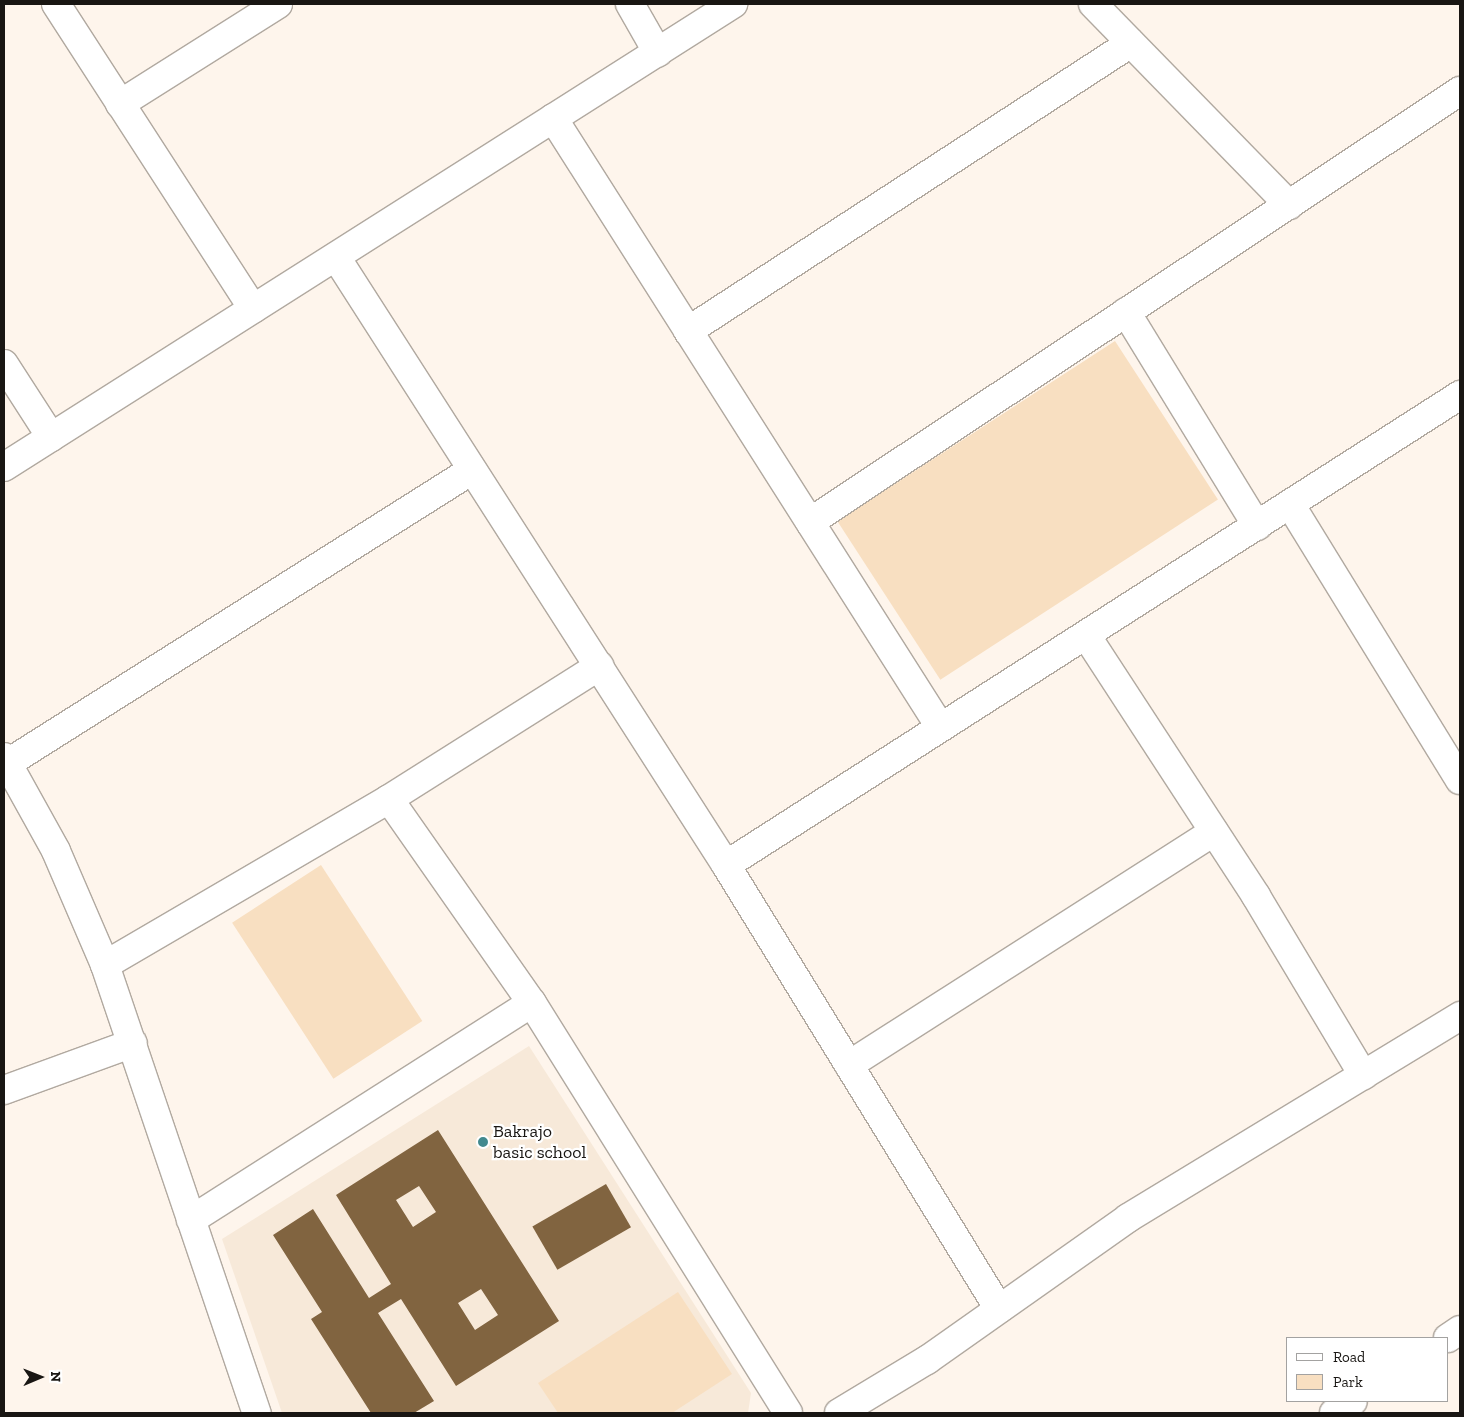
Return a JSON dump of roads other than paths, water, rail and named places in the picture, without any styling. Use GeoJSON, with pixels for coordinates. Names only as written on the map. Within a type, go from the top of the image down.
{"type":"FeatureCollection","features":[{"type":"Feature","properties":{"kind":"street"},"geometry":{"type":"LineString","coordinates":[[56,4],[253,309]]}},
{"type":"Feature","properties":{"kind":"street"},"geometry":{"type":"LineString","coordinates":[[120,104],[278,4]]}},
{"type":"Feature","properties":{"kind":"street"},"geometry":{"type":"LineString","coordinates":[[630,4],[658,53]]}},
{"type":"Feature","properties":{"kind":"street"},"geometry":{"type":"LineString","coordinates":[[4,467],[733,4]]}},
{"type":"Feature","properties":{"kind":"street"},"geometry":{"type":"LineString","coordinates":[[1093,4],[1289,205]]}},
{"type":"Feature","properties":{"kind":"street"},"geometry":{"type":"LineString","coordinates":[[688,331],[1131,43]]}},
{"type":"Feature","properties":{"kind":"street"},"geometry":{"type":"LineString","coordinates":[[810,522],[1460,91]]}},
{"type":"Feature","properties":{"kind":"street"},"geometry":{"type":"LineString","coordinates":[[553,118],[939,725]]}},
{"type":"Feature","properties":{"kind":"street"},"geometry":{"type":"LineString","coordinates":[[336,257],[726,865],[999,1309]]}},
{"type":"Feature","properties":{"kind":"street"},"geometry":{"type":"LineString","coordinates":[[1126,312],[1257,526]]}},
{"type":"Feature","properties":{"kind":"street"},"geometry":{"type":"LineString","coordinates":[[4,364],[51,437]]}},
{"type":"Feature","properties":{"kind":"street"},"geometry":{"type":"LineString","coordinates":[[726,865],[939,725],[1086,635],[1460,395]]}},
{"type":"Feature","properties":{"kind":"street"},"geometry":{"type":"LineString","coordinates":[[257,1413],[105,964],[56,851],[6,760],[472,470]]}},
{"type":"Feature","properties":{"kind":"street"},"geometry":{"type":"LineString","coordinates":[[1290,504],[1460,780]]}},
{"type":"Feature","properties":{"kind":"street"},"geometry":{"type":"LineString","coordinates":[[1086,635],[1214,832],[1363,1075]]}},
{"type":"Feature","properties":{"kind":"street"},"geometry":{"type":"LineString","coordinates":[[105,964],[389,800],[599,666]]}},
{"type":"Feature","properties":{"kind":"street"},"geometry":{"type":"LineString","coordinates":[[389,800],[532,1003],[788,1413]]}},
{"type":"Feature","properties":{"kind":"street"},"geometry":{"type":"LineString","coordinates":[[849,1065],[1214,832]]}},
{"type":"Feature","properties":{"kind":"street"},"geometry":{"type":"LineString","coordinates":[[191,1220],[532,1003]]}},
{"type":"Feature","properties":{"kind":"street"},"geometry":{"type":"LineString","coordinates":[[839,1413],[999,1309],[1128,1218],[1460,1016]]}},
{"type":"Feature","properties":{"kind":"street"},"geometry":{"type":"LineString","coordinates":[[4,1090],[133,1044]]}},
{"type":"Feature","properties":{"kind":"street"},"geometry":{"type":"LineString","coordinates":[[1449,1337],[1460,1330]]}},
{"type":"Feature","properties":{"kind":"street"},"geometry":{"type":"LineString","coordinates":[[1334,1413],[1351,1402]]}},
{"type":"Feature","properties":{"kind":"place","name":"Bakrajo basic school"},"geometry":{"type":"Point","coordinates":[483,1142]}}]}
